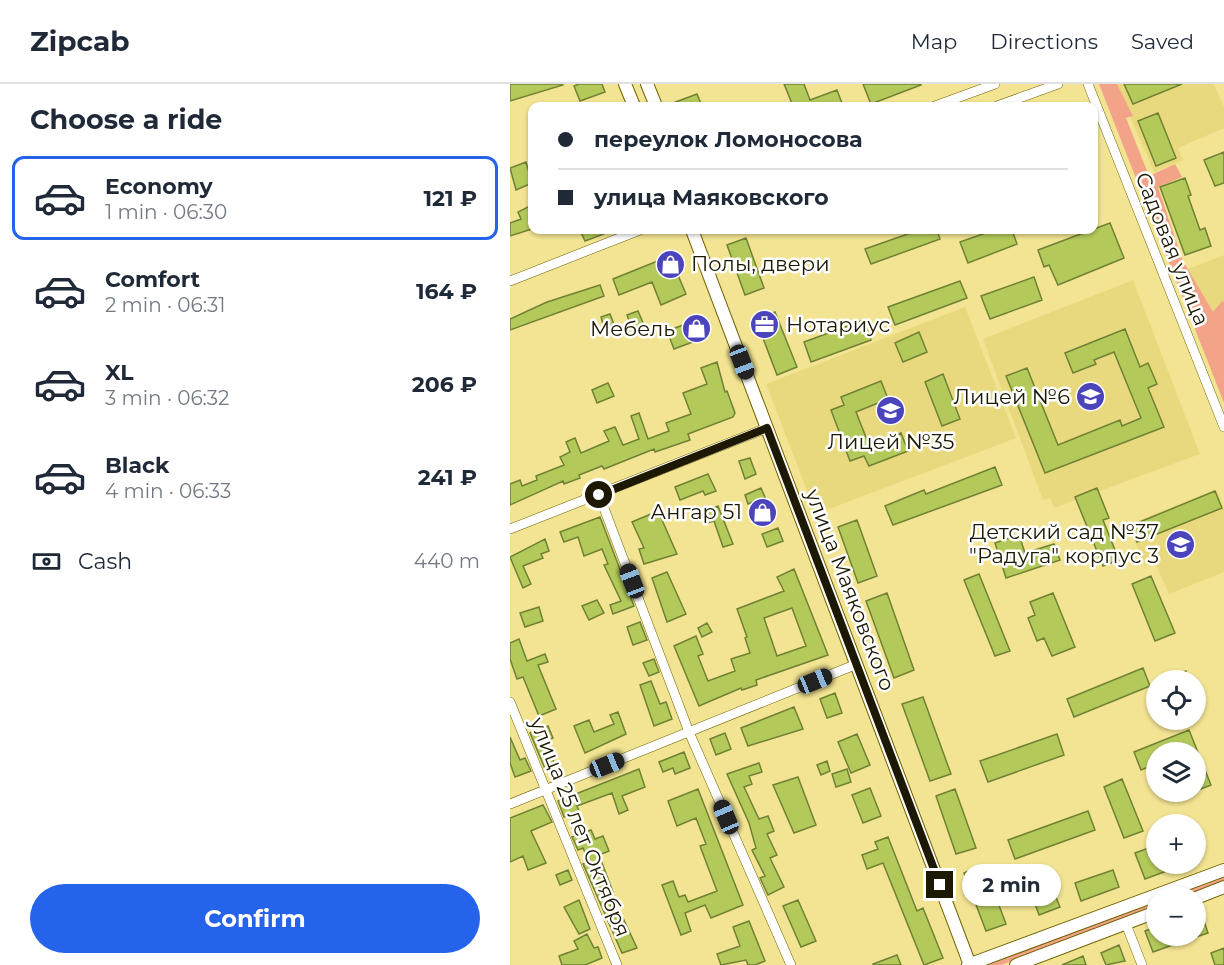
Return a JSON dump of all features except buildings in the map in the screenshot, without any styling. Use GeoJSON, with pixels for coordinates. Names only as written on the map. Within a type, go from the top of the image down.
{"type":"FeatureCollection","features":[{"type":"Feature","properties":{"kind":"main road"},"geometry":{"type":"LineString","coordinates":[[625,84],[632,102]]}},
{"type":"Feature","properties":{"kind":"main road"},"geometry":{"type":"LineString","coordinates":[[647,84],[654,102]]}},
{"type":"Feature","properties":{"kind":"main road","name":"улица Маяковского"},"geometry":{"type":"LineString","coordinates":[[694,234],[969,965]]}},
{"type":"Feature","properties":{"kind":"main road"},"geometry":{"type":"LineString","coordinates":[[969,965],[1224,870]]}},
{"type":"Feature","properties":{"kind":"main road"},"geometry":{"type":"LineString","coordinates":[[1206,894],[1224,887]]}},
{"type":"Feature","properties":{"kind":"main road"},"geometry":{"type":"LineString","coordinates":[[1016,965],[1146,916]]}},
{"type":"Feature","properties":{"kind":"street"},"geometry":{"type":"LineString","coordinates":[[945,102],[995,84]]}},
{"type":"Feature","properties":{"kind":"street"},"geometry":{"type":"LineString","coordinates":[[1008,102],[1058,84]]}},
{"type":"Feature","properties":{"kind":"street","name":"Садовая улица"},"geometry":{"type":"LineString","coordinates":[[1088,84],[1095,102]]}},
{"type":"Feature","properties":{"kind":"street","name":"Садовая улица"},"geometry":{"type":"LineString","coordinates":[[1098,109],[1224,427]]}},
{"type":"Feature","properties":{"kind":"street"},"geometry":{"type":"LineString","coordinates":[[510,280],[629,234]]}},
{"type":"Feature","properties":{"kind":"street"},"geometry":{"type":"LineString","coordinates":[[510,529],[767,428]]}},
{"type":"Feature","properties":{"kind":"street"},"geometry":{"type":"LineString","coordinates":[[599,495],[689,732],[791,965]]}},
{"type":"Feature","properties":{"kind":"street"},"geometry":{"type":"LineString","coordinates":[[510,804],[857,664]]}},
{"type":"Feature","properties":{"kind":"street","name":"улица 25 лет Октября"},"geometry":{"type":"LineString","coordinates":[[510,702],[616,965]]}},
{"type":"Feature","properties":{"kind":"street"},"geometry":{"type":"LineString","coordinates":[[1126,924],[1142,965]]}},
{"type":"Feature","properties":{"kind":"shaded area"},"geometry":{"type":"Polygon","coordinates":[[[1099,84],[1117,84],[1133,116],[1126,118],[1149,176],[1175,164],[1182,177],[1158,187],[1182,259],[1213,312],[1222,301],[1224,302],[1224,403],[1099,84]]]}},
{"type":"Feature","properties":{"kind":"shaded area"},"geometry":{"type":"Polygon","coordinates":[[[1116,84],[1214,84],[1224,107],[1224,128],[1178,148],[1183,160],[1154,172],[1116,84]]]}},
{"type":"Feature","properties":{"kind":"shaded area"},"geometry":{"type":"Polygon","coordinates":[[[1224,255],[1224,386],[1180,272],[1224,255]]]}},
{"type":"Feature","properties":{"kind":"shaded area","name":"Лицей №6"},"geometry":{"type":"Polygon","coordinates":[[[1133,280],[1200,454],[1054,508],[1050,498],[1043,500],[983,339],[1133,280]]]}},
{"type":"Feature","properties":{"kind":"shaded area","name":"Лицей №35"},"geometry":{"type":"Polygon","coordinates":[[[965,307],[1016,438],[816,514],[766,384],[965,307]]]}},
{"type":"Feature","properties":{"kind":"shaded area","name":"Детский сад №37 \"Радуга\" корпус 3"},"geometry":{"type":"Polygon","coordinates":[[[1216,489],[1224,509],[1224,572],[1169,594],[1155,563],[1145,566],[1128,525],[1216,489]]]}},
{"type":"Feature","properties":{"kind":"shaded area"},"geometry":{"type":"Polygon","coordinates":[[[1224,877],[1224,881],[1206,888],[1200,886],[1224,877]]]}},
{"type":"Feature","properties":{"kind":"shaded area"},"geometry":{"type":"Polygon","coordinates":[[[1146,906],[1146,910],[1001,965],[988,965],[1146,906]]]}},
{"type":"Feature","properties":{"kind":"place","name":"Полы, двери"},"geometry":{"type":"Point","coordinates":[670,264]}},
{"type":"Feature","properties":{"kind":"place","name":"Нотариус"},"geometry":{"type":"Point","coordinates":[765,325]}},
{"type":"Feature","properties":{"kind":"place","name":"Мебель"},"geometry":{"type":"Point","coordinates":[696,329]}},
{"type":"Feature","properties":{"kind":"place","name":"Лицей №6"},"geometry":{"type":"Point","coordinates":[1091,397]}},
{"type":"Feature","properties":{"kind":"place","name":"Лицей №35"},"geometry":{"type":"Point","coordinates":[891,411]}},
{"type":"Feature","properties":{"kind":"place","name":"Ангар 51"},"geometry":{"type":"Point","coordinates":[763,512]}},
{"type":"Feature","properties":{"kind":"place","name":"Детский сад №37 \"Радуга\" корпус 3"},"geometry":{"type":"Point","coordinates":[1180,544]}},
{"type":"Feature","properties":{"kind":"route"},"geometry":{"type":"LineString","coordinates":[[599,495],[767,428],[940,885]]}}]}
